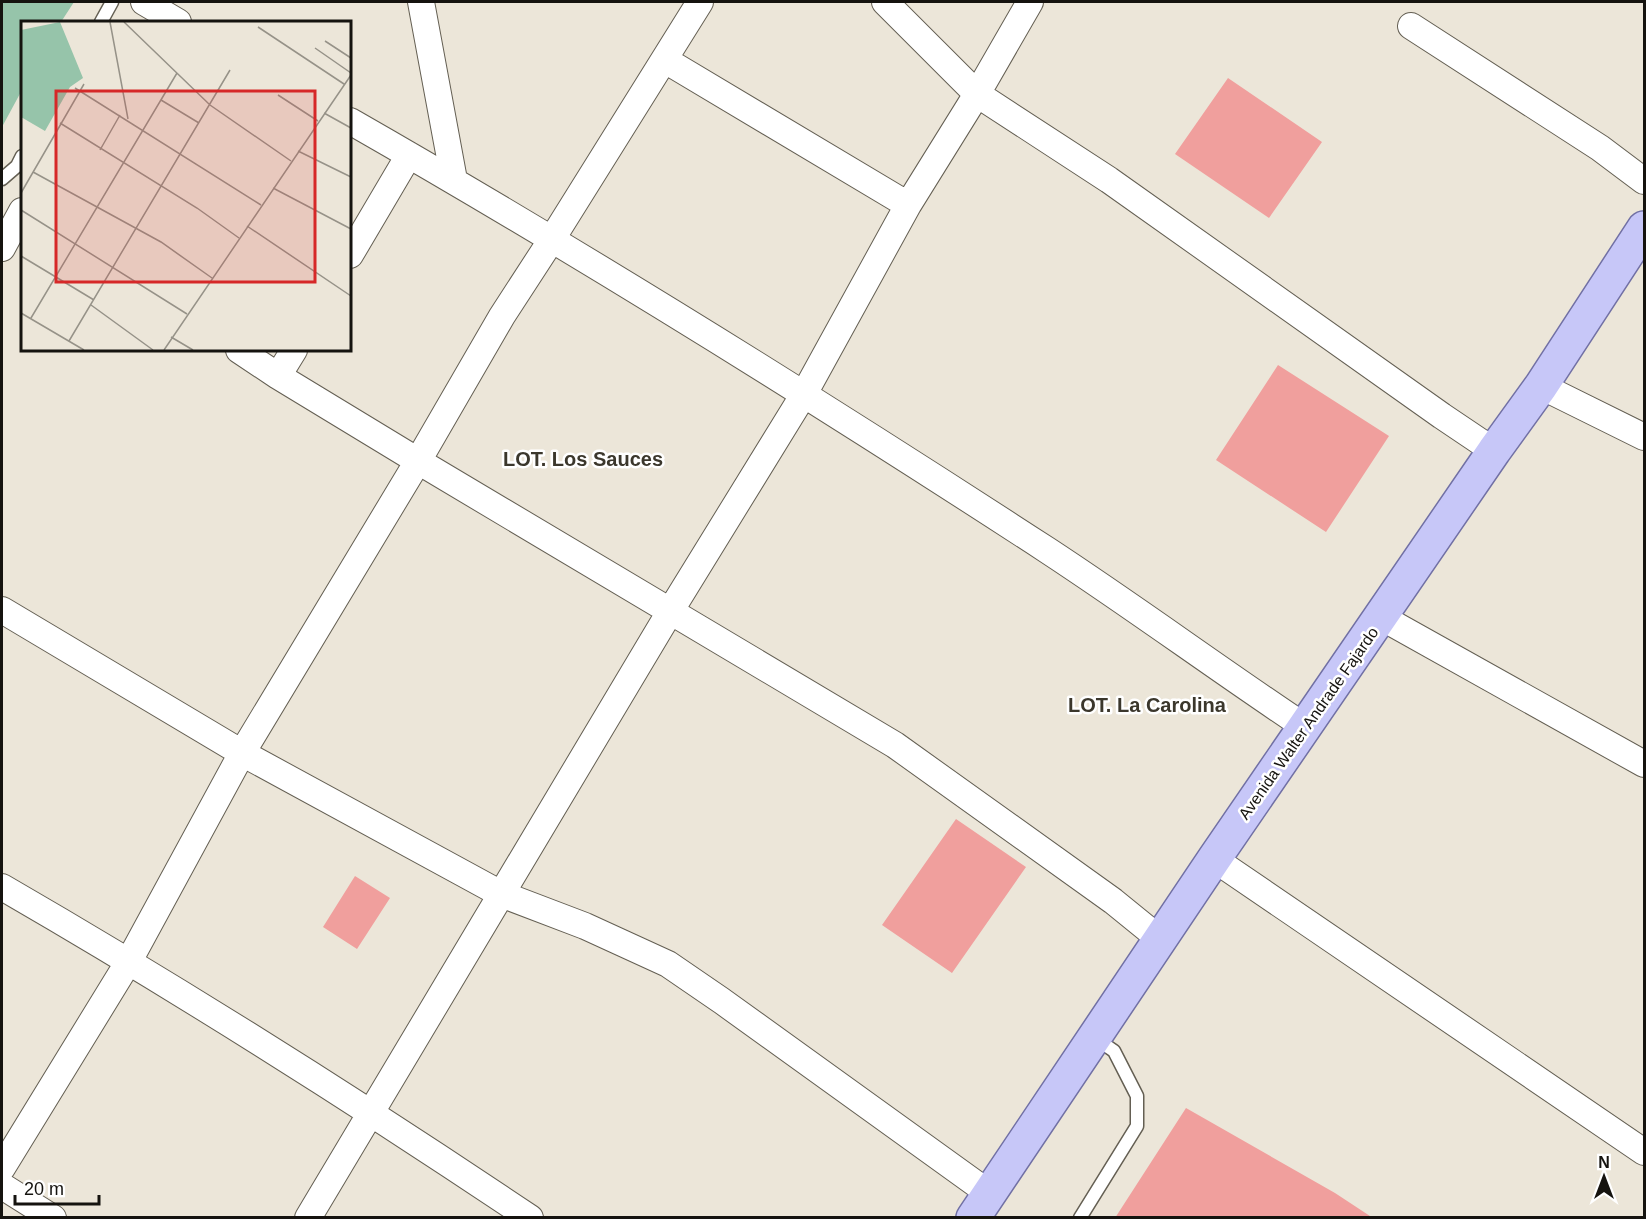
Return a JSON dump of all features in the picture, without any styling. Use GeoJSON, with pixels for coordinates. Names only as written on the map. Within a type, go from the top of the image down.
{"type":"FeatureCollection","features":[{"type":"Feature","properties":{"kind":"main road","name":"Avenida Walter Andrade Fajardo"},"geometry":{"type":"LineString","coordinates":[[982,1206],[1214,859],[1541,386],[1644,228]]}},
{"type":"Feature","properties":{"kind":"street"},"geometry":{"type":"LineString","coordinates":[[422,2],[454,180]]}},
{"type":"Feature","properties":{"kind":"street"},"geometry":{"type":"LineString","coordinates":[[2,1168],[129,961],[242,753],[418,461],[502,316],[700,2]]}},
{"type":"Feature","properties":{"kind":"street"},"geometry":{"type":"LineString","coordinates":[[885,2],[977,94],[1109,180],[1494,451]]}},
{"type":"Feature","properties":{"kind":"street"},"geometry":{"type":"LineString","coordinates":[[308,1218],[671,610],[804,394],[908,205],[977,94],[1030,2]]}},
{"type":"Feature","properties":{"kind":"street"},"geometry":{"type":"LineString","coordinates":[[145,8],[176,21]]}},
{"type":"Feature","properties":{"kind":"street"},"geometry":{"type":"LineString","coordinates":[[1411,26],[1600,148],[1644,181]]}},
{"type":"Feature","properties":{"kind":"street"},"geometry":{"type":"LineString","coordinates":[[665,60],[908,205]]}},
{"type":"Feature","properties":{"kind":"street"},"geometry":{"type":"LineString","coordinates":[[351,122],[454,180],[804,394],[1049,552],[1305,727]]}},
{"type":"Feature","properties":{"kind":"street"},"geometry":{"type":"LineString","coordinates":[[351,253],[409,154]]}},
{"type":"Feature","properties":{"kind":"street"},"geometry":{"type":"LineString","coordinates":[[2,248],[21,212]]}},
{"type":"Feature","properties":{"kind":"street"},"geometry":{"type":"LineString","coordinates":[[240,351],[418,461],[895,745],[1113,901],[1161,940]]}},
{"type":"Feature","properties":{"kind":"street"},"geometry":{"type":"LineString","coordinates":[[278,376],[293,351]]}},
{"type":"Feature","properties":{"kind":"street"},"geometry":{"type":"LineString","coordinates":[[1541,386],[1644,437]]}},
{"type":"Feature","properties":{"kind":"street"},"geometry":{"type":"LineString","coordinates":[[2,610],[242,753],[501,894],[585,926],[668,964],[722,1001],[982,1206]]}},
{"type":"Feature","properties":{"kind":"street"},"geometry":{"type":"LineString","coordinates":[[1381,617],[1644,764]]}},
{"type":"Feature","properties":{"kind":"street"},"geometry":{"type":"LineString","coordinates":[[1214,859],[1644,1152]]}},
{"type":"Feature","properties":{"kind":"street"},"geometry":{"type":"LineString","coordinates":[[2,887],[129,961],[371,1112],[530,1218]]}},
{"type":"Feature","properties":{"kind":"street"},"geometry":{"type":"LineString","coordinates":[[2,1186],[52,1218]]}},
{"type":"Feature","properties":{"kind":"lane"},"geometry":{"type":"LineString","coordinates":[[102,21],[112,2]]}},
{"type":"Feature","properties":{"kind":"lane"},"geometry":{"type":"LineString","coordinates":[[2,179],[17,166],[21,158]]}},
{"type":"Feature","properties":{"kind":"lane"},"geometry":{"type":"LineString","coordinates":[[1080,1218],[1137,1126],[1137,1096],[1114,1051],[1095,1038]]}},
{"type":"Feature","properties":{"kind":"green space"},"geometry":{"type":"Polygon","coordinates":[[[2,2],[74,2],[62,21],[21,21],[21,92],[2,127],[2,2]]]}},
{"type":"Feature","properties":{"kind":"building"},"geometry":{"type":"Polygon","coordinates":[[[1228,78],[1322,142],[1269,218],[1175,154],[1228,78]]]}},
{"type":"Feature","properties":{"kind":"building"},"geometry":{"type":"Polygon","coordinates":[[[1278,365],[1389,436],[1326,532],[1216,460],[1278,365]]]}},
{"type":"Feature","properties":{"kind":"building"},"geometry":{"type":"Polygon","coordinates":[[[956,819],[1026,867],[952,973],[882,925],[956,819]]]}},
{"type":"Feature","properties":{"kind":"building"},"geometry":{"type":"Polygon","coordinates":[[[355,876],[390,898],[357,949],[323,927],[355,876]]]}},
{"type":"Feature","properties":{"kind":"building"},"geometry":{"type":"Polygon","coordinates":[[[1186,1108],[1335,1193],[1373,1218],[1115,1218],[1186,1108]]]}},
{"type":"Feature","properties":{"kind":"district","name":"LOT. Los Sauces"},"geometry":{"type":"Point","coordinates":[583,459]}},
{"type":"Feature","properties":{"kind":"district","name":"LOT. La Carolina"},"geometry":{"type":"Point","coordinates":[1147,705]}}]}
